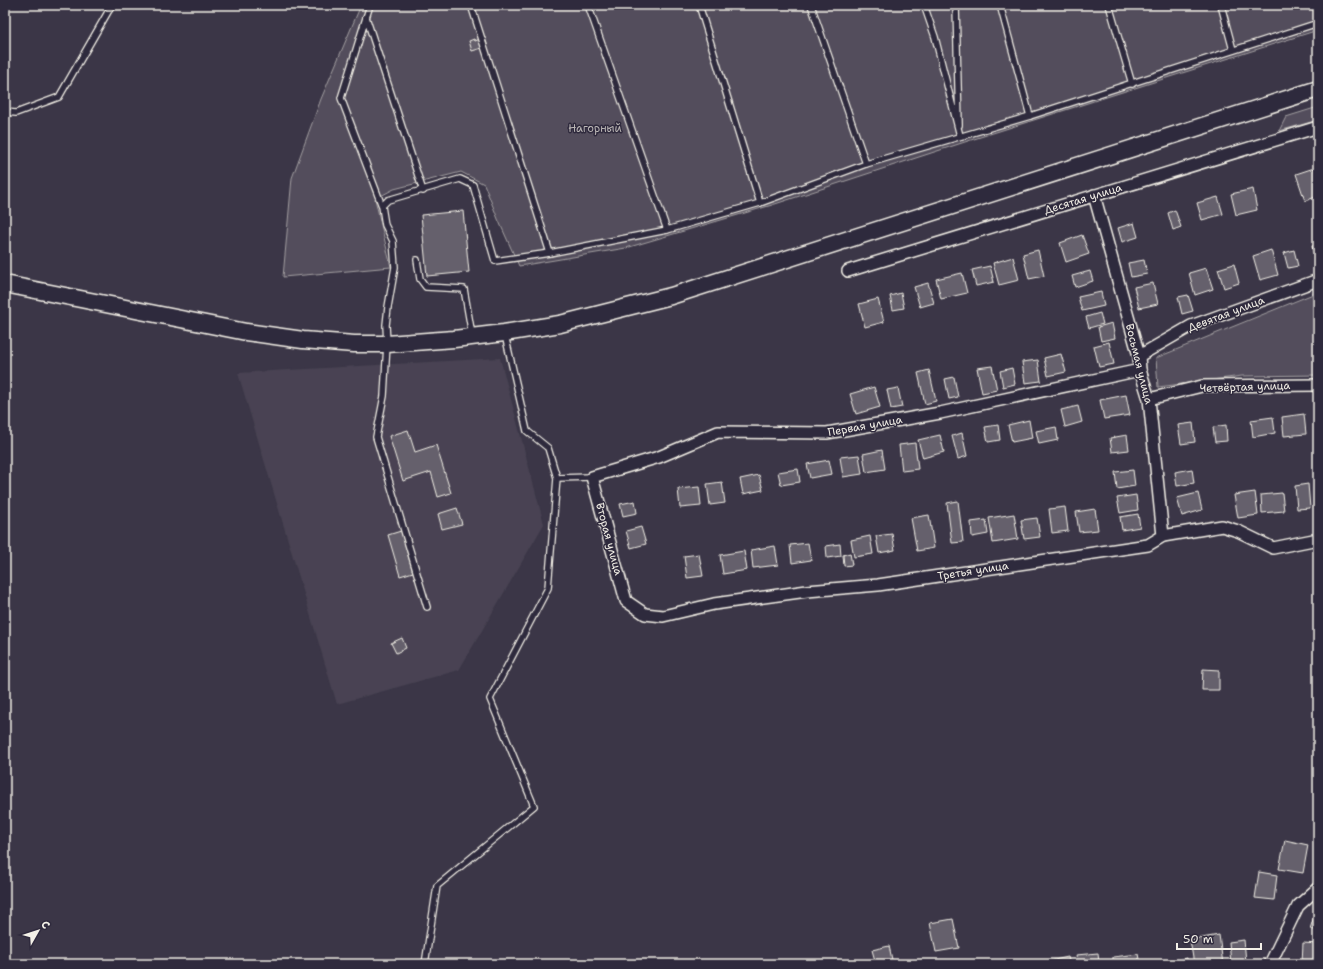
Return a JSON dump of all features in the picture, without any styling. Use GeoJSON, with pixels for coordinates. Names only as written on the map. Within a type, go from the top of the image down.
{"type":"FeatureCollection","features":[{"type":"Feature","properties":{"kind":"main road"},"geometry":{"type":"LineString","coordinates":[[5,284],[246,332],[303,340],[354,344],[387,344],[504,333],[560,324],[671,296],[1318,89]]}},
{"type":"Feature","properties":{"kind":"street","name":"Десятая улица"},"geometry":{"type":"LineString","coordinates":[[848,271],[1318,127]]}},
{"type":"Feature","properties":{"kind":"street","name":"Восьмая улица"},"geometry":{"type":"LineString","coordinates":[[1094,195],[1139,356],[1140,370],[1149,399],[1163,536]]}},
{"type":"Feature","properties":{"kind":"street","name":"Девятая улица"},"geometry":{"type":"LineString","coordinates":[[1139,356],[1191,326],[1318,280]]}},
{"type":"Feature","properties":{"kind":"street","name":"Первая улица"},"geometry":{"type":"LineString","coordinates":[[592,477],[659,457],[718,432],[827,433],[940,413],[1140,370]]}},
{"type":"Feature","properties":{"kind":"street","name":"Четвёртая улица"},"geometry":{"type":"LineString","coordinates":[[1149,399],[1202,386],[1318,385]]}},
{"type":"Feature","properties":{"kind":"street","name":"Вторая улица"},"geometry":{"type":"LineString","coordinates":[[592,477],[626,601]]}},
{"type":"Feature","properties":{"kind":"street","name":"Третья улица"},"geometry":{"type":"LineString","coordinates":[[626,601],[644,614],[663,616],[714,604],[808,591],[878,585],[1148,545],[1163,536],[1222,526],[1238,531],[1273,548],[1318,539]]}},
{"type":"Feature","properties":{"kind":"street"},"geometry":{"type":"LineString","coordinates":[[1270,964],[1298,906],[1318,888]]}},
{"type":"Feature","properties":{"kind":"lane"},"geometry":{"type":"LineString","coordinates":[[5,112],[16,113],[59,97],[112,5]]}},
{"type":"Feature","properties":{"kind":"lane"},"geometry":{"type":"LineString","coordinates":[[370,5],[341,98],[382,206],[385,225],[393,241],[395,267],[386,325],[387,344],[384,396],[376,437],[427,607]]}},
{"type":"Feature","properties":{"kind":"lane"},"geometry":{"type":"LineString","coordinates":[[471,5],[550,253]]}},
{"type":"Feature","properties":{"kind":"lane"},"geometry":{"type":"LineString","coordinates":[[588,5],[667,230]]}},
{"type":"Feature","properties":{"kind":"lane"},"geometry":{"type":"LineString","coordinates":[[699,5],[760,203]]}},
{"type":"Feature","properties":{"kind":"lane"},"geometry":{"type":"LineString","coordinates":[[812,5],[866,164]]}},
{"type":"Feature","properties":{"kind":"lane"},"geometry":{"type":"LineString","coordinates":[[924,5],[935,37],[960,136]]}},
{"type":"Feature","properties":{"kind":"lane"},"geometry":{"type":"LineString","coordinates":[[956,5],[960,136]]}},
{"type":"Feature","properties":{"kind":"lane"},"geometry":{"type":"LineString","coordinates":[[1000,5],[1030,116]]}},
{"type":"Feature","properties":{"kind":"lane"},"geometry":{"type":"LineString","coordinates":[[1109,5],[1132,84]]}},
{"type":"Feature","properties":{"kind":"lane"},"geometry":{"type":"LineString","coordinates":[[1221,5],[1233,50]]}},
{"type":"Feature","properties":{"kind":"lane"},"geometry":{"type":"LineString","coordinates":[[366,17],[423,191]]}},
{"type":"Feature","properties":{"kind":"lane"},"geometry":{"type":"LineString","coordinates":[[382,206],[388,200],[399,196],[423,191],[460,179],[473,185],[495,261],[550,253],[667,230],[760,203],[866,164],[1030,116],[1318,23]]}},
{"type":"Feature","properties":{"kind":"lane"},"geometry":{"type":"LineString","coordinates":[[417,260],[420,279],[426,288],[464,289],[473,337]]}},
{"type":"Feature","properties":{"kind":"lane"},"geometry":{"type":"LineString","coordinates":[[425,964],[437,886],[534,806],[490,699],[548,588],[557,478],[548,448],[527,431],[504,333]]}},
{"type":"Feature","properties":{"kind":"lane"},"geometry":{"type":"LineString","coordinates":[[557,478],[592,477]]}},
{"type":"Feature","properties":{"kind":"shaded area"},"geometry":{"type":"Polygon","coordinates":[[[500,358],[544,524],[459,670],[337,704],[238,373],[500,358]]]}},
{"type":"Feature","properties":{"kind":"green space","name":"Нагорный"},"geometry":{"type":"Polygon","coordinates":[[[361,5],[1318,5],[1318,30],[772,205],[626,248],[519,266],[484,184],[461,172],[394,189],[375,199],[391,267],[283,277],[292,178],[321,99],[361,5]]]}},
{"type":"Feature","properties":{"kind":"green space"},"geometry":{"type":"Polygon","coordinates":[[[1318,107],[1318,120],[1279,131],[1286,117],[1318,107]]]}},
{"type":"Feature","properties":{"kind":"green space"},"geometry":{"type":"Polygon","coordinates":[[[1318,292],[1318,375],[1242,376],[1158,387],[1156,358],[1318,292]]]}},
{"type":"Feature","properties":{"kind":"building"},"geometry":{"type":"Polygon","coordinates":[[[474,39],[475,41],[480,39],[482,48],[472,51],[469,41],[474,39]]]}},
{"type":"Feature","properties":{"kind":"building"},"geometry":{"type":"Polygon","coordinates":[[[1314,168],[1318,180],[1318,196],[1305,201],[1296,174],[1314,168]]]}},
{"type":"Feature","properties":{"kind":"building"},"geometry":{"type":"Polygon","coordinates":[[[1253,189],[1257,210],[1236,215],[1231,194],[1253,189]]]}},
{"type":"Feature","properties":{"kind":"building"},"geometry":{"type":"Polygon","coordinates":[[[1218,197],[1223,214],[1202,220],[1197,203],[1218,197]]]}},
{"type":"Feature","properties":{"kind":"building"},"geometry":{"type":"Polygon","coordinates":[[[1175,210],[1181,227],[1173,230],[1168,213],[1175,210]]]}},
{"type":"Feature","properties":{"kind":"building"},"geometry":{"type":"Polygon","coordinates":[[[463,211],[469,272],[427,276],[421,215],[463,211]]]}},
{"type":"Feature","properties":{"kind":"building"},"geometry":{"type":"Polygon","coordinates":[[[1134,223],[1138,237],[1122,242],[1118,228],[1134,223]]]}},
{"type":"Feature","properties":{"kind":"building"},"geometry":{"type":"Polygon","coordinates":[[[1082,235],[1089,254],[1066,262],[1060,243],[1082,235]]]}},
{"type":"Feature","properties":{"kind":"building"},"geometry":{"type":"Polygon","coordinates":[[[1318,245],[1318,259],[1315,260],[1312,246],[1318,245]]]}},
{"type":"Feature","properties":{"kind":"building"},"geometry":{"type":"Polygon","coordinates":[[[1038,250],[1044,276],[1029,279],[1023,254],[1038,250]]]}},
{"type":"Feature","properties":{"kind":"building"},"geometry":{"type":"Polygon","coordinates":[[[1271,250],[1278,275],[1260,280],[1253,256],[1271,250]]]}},
{"type":"Feature","properties":{"kind":"building"},"geometry":{"type":"Polygon","coordinates":[[[1294,250],[1298,266],[1288,268],[1284,253],[1294,250]]]}},
{"type":"Feature","properties":{"kind":"building"},"geometry":{"type":"Polygon","coordinates":[[[1013,257],[1019,280],[999,285],[993,263],[1013,257]]]}},
{"type":"Feature","properties":{"kind":"building"},"geometry":{"type":"Polygon","coordinates":[[[1144,260],[1147,274],[1131,277],[1128,263],[1144,260]]]}},
{"type":"Feature","properties":{"kind":"building"},"geometry":{"type":"Polygon","coordinates":[[[1234,264],[1239,283],[1224,288],[1218,269],[1234,264]]]}},
{"type":"Feature","properties":{"kind":"building"},"geometry":{"type":"Polygon","coordinates":[[[990,266],[994,282],[976,286],[972,270],[990,266]]]}},
{"type":"Feature","properties":{"kind":"building"},"geometry":{"type":"Polygon","coordinates":[[[1206,268],[1213,289],[1195,295],[1189,273],[1206,268]]]}},
{"type":"Feature","properties":{"kind":"building"},"geometry":{"type":"Polygon","coordinates":[[[1090,271],[1093,281],[1075,287],[1072,276],[1090,271]]]}},
{"type":"Feature","properties":{"kind":"building"},"geometry":{"type":"Polygon","coordinates":[[[962,273],[967,293],[941,299],[936,279],[962,273]]]}},
{"type":"Feature","properties":{"kind":"building"},"geometry":{"type":"Polygon","coordinates":[[[928,283],[934,303],[920,307],[914,287],[928,283]]]}},
{"type":"Feature","properties":{"kind":"building"},"geometry":{"type":"Polygon","coordinates":[[[1153,283],[1158,304],[1139,308],[1134,287],[1153,283]]]}},
{"type":"Feature","properties":{"kind":"building"},"geometry":{"type":"Polygon","coordinates":[[[1101,292],[1104,306],[1082,311],[1078,297],[1101,292]]]}},
{"type":"Feature","properties":{"kind":"building"},"geometry":{"type":"Polygon","coordinates":[[[901,293],[904,308],[893,310],[890,296],[901,293]]]}},
{"type":"Feature","properties":{"kind":"building"},"geometry":{"type":"Polygon","coordinates":[[[1188,295],[1193,311],[1182,314],[1178,297],[1188,295]]]}},
{"type":"Feature","properties":{"kind":"building"},"geometry":{"type":"Polygon","coordinates":[[[878,299],[884,322],[865,327],[859,304],[878,299]]]}},
{"type":"Feature","properties":{"kind":"building"},"geometry":{"type":"Polygon","coordinates":[[[1100,313],[1103,324],[1089,328],[1086,317],[1100,313]]]}},
{"type":"Feature","properties":{"kind":"building"},"geometry":{"type":"Polygon","coordinates":[[[1112,323],[1115,338],[1101,341],[1098,327],[1112,323]]]}},
{"type":"Feature","properties":{"kind":"building"},"geometry":{"type":"Polygon","coordinates":[[[1109,342],[1114,364],[1099,367],[1094,346],[1109,342]]]}},
{"type":"Feature","properties":{"kind":"building"},"geometry":{"type":"Polygon","coordinates":[[[1061,354],[1066,372],[1048,376],[1044,358],[1061,354]]]}},
{"type":"Feature","properties":{"kind":"building"},"geometry":{"type":"Polygon","coordinates":[[[1038,360],[1041,381],[1025,383],[1022,362],[1038,360]]]}},
{"type":"Feature","properties":{"kind":"building"},"geometry":{"type":"Polygon","coordinates":[[[992,366],[997,390],[982,393],[977,368],[992,366]]]}},
{"type":"Feature","properties":{"kind":"building"},"geometry":{"type":"Polygon","coordinates":[[[1012,368],[1015,384],[1003,387],[1000,371],[1012,368]]]}},
{"type":"Feature","properties":{"kind":"building"},"geometry":{"type":"Polygon","coordinates":[[[929,370],[936,401],[925,404],[918,373],[929,370]]]}},
{"type":"Feature","properties":{"kind":"building"},"geometry":{"type":"Polygon","coordinates":[[[954,377],[958,397],[949,399],[945,379],[954,377]]]}},
{"type":"Feature","properties":{"kind":"building"},"geometry":{"type":"Polygon","coordinates":[[[874,387],[880,407],[856,414],[850,394],[874,387]]]}},
{"type":"Feature","properties":{"kind":"building"},"geometry":{"type":"Polygon","coordinates":[[[898,388],[902,407],[891,409],[887,390],[898,388]]]}},
{"type":"Feature","properties":{"kind":"building"},"geometry":{"type":"Polygon","coordinates":[[[1126,395],[1130,415],[1104,419],[1100,400],[1126,395]]]}},
{"type":"Feature","properties":{"kind":"building"},"geometry":{"type":"Polygon","coordinates":[[[1078,406],[1082,422],[1065,427],[1061,410],[1078,406]]]}},
{"type":"Feature","properties":{"kind":"building"},"geometry":{"type":"Polygon","coordinates":[[[1304,414],[1306,434],[1284,436],[1282,417],[1304,414]]]}},
{"type":"Feature","properties":{"kind":"building"},"geometry":{"type":"Polygon","coordinates":[[[1273,417],[1275,433],[1253,437],[1251,420],[1273,417]]]}},
{"type":"Feature","properties":{"kind":"building"},"geometry":{"type":"Polygon","coordinates":[[[1029,420],[1032,438],[1012,442],[1008,425],[1029,420]]]}},
{"type":"Feature","properties":{"kind":"building"},"geometry":{"type":"Polygon","coordinates":[[[1193,423],[1195,442],[1181,444],[1178,425],[1193,423]]]}},
{"type":"Feature","properties":{"kind":"building"},"geometry":{"type":"Polygon","coordinates":[[[998,425],[1000,440],[988,442],[985,427],[998,425]]]}},
{"type":"Feature","properties":{"kind":"building"},"geometry":{"type":"Polygon","coordinates":[[[1226,425],[1227,441],[1215,442],[1213,427],[1226,425]]]}},
{"type":"Feature","properties":{"kind":"building"},"geometry":{"type":"Polygon","coordinates":[[[1056,427],[1058,440],[1039,444],[1036,431],[1056,427]]]}},
{"type":"Feature","properties":{"kind":"building"},"geometry":{"type":"Polygon","coordinates":[[[408,430],[415,452],[436,445],[451,493],[438,497],[431,472],[403,481],[389,436],[408,430]]]}},
{"type":"Feature","properties":{"kind":"building"},"geometry":{"type":"Polygon","coordinates":[[[962,433],[967,456],[958,459],[952,436],[962,433]]]}},
{"type":"Feature","properties":{"kind":"building"},"geometry":{"type":"Polygon","coordinates":[[[940,435],[944,452],[923,458],[918,440],[940,435]]]}},
{"type":"Feature","properties":{"kind":"building"},"geometry":{"type":"Polygon","coordinates":[[[1127,435],[1129,450],[1112,452],[1110,438],[1127,435]]]}},
{"type":"Feature","properties":{"kind":"building"},"geometry":{"type":"Polygon","coordinates":[[[915,443],[918,469],[902,471],[899,445],[915,443]]]}},
{"type":"Feature","properties":{"kind":"building"},"geometry":{"type":"Polygon","coordinates":[[[882,450],[885,469],[866,472],[863,454],[882,450]]]}},
{"type":"Feature","properties":{"kind":"building"},"geometry":{"type":"Polygon","coordinates":[[[859,455],[862,474],[843,477],[840,457],[859,455]]]}},
{"type":"Feature","properties":{"kind":"building"},"geometry":{"type":"Polygon","coordinates":[[[829,460],[832,474],[810,478],[807,464],[829,460]]]}},
{"type":"Feature","properties":{"kind":"building"},"geometry":{"type":"Polygon","coordinates":[[[798,469],[800,482],[781,485],[778,472],[798,469]]]}},
{"type":"Feature","properties":{"kind":"building"},"geometry":{"type":"Polygon","coordinates":[[[1192,469],[1194,483],[1177,486],[1175,472],[1192,469]]]}},
{"type":"Feature","properties":{"kind":"building"},"geometry":{"type":"Polygon","coordinates":[[[1133,470],[1135,486],[1117,489],[1115,472],[1133,470]]]}},
{"type":"Feature","properties":{"kind":"building"},"geometry":{"type":"Polygon","coordinates":[[[759,475],[763,490],[743,494],[740,479],[759,475]]]}},
{"type":"Feature","properties":{"kind":"building"},"geometry":{"type":"Polygon","coordinates":[[[722,482],[725,503],[710,505],[707,484],[722,482]]]}},
{"type":"Feature","properties":{"kind":"building"},"geometry":{"type":"Polygon","coordinates":[[[1308,484],[1310,508],[1297,509],[1295,486],[1308,484]]]}},
{"type":"Feature","properties":{"kind":"building"},"geometry":{"type":"Polygon","coordinates":[[[699,487],[701,506],[680,508],[678,489],[699,487]]]}},
{"type":"Feature","properties":{"kind":"building"},"geometry":{"type":"Polygon","coordinates":[[[1255,492],[1258,515],[1238,518],[1234,495],[1255,492]]]}},
{"type":"Feature","properties":{"kind":"building"},"geometry":{"type":"Polygon","coordinates":[[[1198,493],[1202,510],[1182,516],[1177,498],[1198,493]]]}},
{"type":"Feature","properties":{"kind":"building"},"geometry":{"type":"Polygon","coordinates":[[[1282,493],[1284,511],[1262,513],[1261,495],[1282,493]]]}},
{"type":"Feature","properties":{"kind":"building"},"geometry":{"type":"Polygon","coordinates":[[[1136,495],[1138,510],[1120,513],[1117,498],[1136,495]]]}},
{"type":"Feature","properties":{"kind":"building"},"geometry":{"type":"Polygon","coordinates":[[[635,501],[637,513],[623,516],[620,504],[635,501]]]}},
{"type":"Feature","properties":{"kind":"building"},"geometry":{"type":"Polygon","coordinates":[[[958,501],[963,542],[952,543],[947,503],[958,501]]]}},
{"type":"Feature","properties":{"kind":"building"},"geometry":{"type":"Polygon","coordinates":[[[1065,507],[1068,531],[1052,533],[1049,509],[1065,507]]]}},
{"type":"Feature","properties":{"kind":"building"},"geometry":{"type":"Polygon","coordinates":[[[457,508],[462,524],[442,529],[438,514],[457,508]]]}},
{"type":"Feature","properties":{"kind":"building"},"geometry":{"type":"Polygon","coordinates":[[[1095,509],[1098,530],[1079,532],[1076,512],[1095,509]]]}},
{"type":"Feature","properties":{"kind":"building"},"geometry":{"type":"Polygon","coordinates":[[[1014,514],[1018,539],[993,543],[989,518],[1014,514]]]}},
{"type":"Feature","properties":{"kind":"building"},"geometry":{"type":"Polygon","coordinates":[[[1138,514],[1140,527],[1122,530],[1120,517],[1138,514]]]}},
{"type":"Feature","properties":{"kind":"building"},"geometry":{"type":"Polygon","coordinates":[[[929,515],[934,548],[917,551],[911,518],[929,515]]]}},
{"type":"Feature","properties":{"kind":"building"},"geometry":{"type":"Polygon","coordinates":[[[1037,518],[1040,537],[1024,539],[1021,520],[1037,518]]]}},
{"type":"Feature","properties":{"kind":"building"},"geometry":{"type":"Polygon","coordinates":[[[986,520],[988,534],[972,537],[971,522],[986,520]]]}},
{"type":"Feature","properties":{"kind":"building"},"geometry":{"type":"Polygon","coordinates":[[[641,527],[646,544],[631,548],[626,531],[641,527]]]}},
{"type":"Feature","properties":{"kind":"building"},"geometry":{"type":"Polygon","coordinates":[[[401,531],[413,572],[400,576],[388,535],[401,531]]]}},
{"type":"Feature","properties":{"kind":"building"},"geometry":{"type":"Polygon","coordinates":[[[892,534],[895,550],[879,553],[876,536],[892,534]]]}},
{"type":"Feature","properties":{"kind":"building"},"geometry":{"type":"Polygon","coordinates":[[[870,536],[873,554],[854,557],[851,540],[870,536]]]}},
{"type":"Feature","properties":{"kind":"building"},"geometry":{"type":"Polygon","coordinates":[[[808,543],[811,560],[792,563],[790,545],[808,543]]]}},
{"type":"Feature","properties":{"kind":"building"},"geometry":{"type":"Polygon","coordinates":[[[840,544],[841,556],[827,558],[826,546],[840,544]]]}},
{"type":"Feature","properties":{"kind":"building"},"geometry":{"type":"Polygon","coordinates":[[[775,546],[778,565],[753,568],[751,550],[775,546]]]}},
{"type":"Feature","properties":{"kind":"building"},"geometry":{"type":"Polygon","coordinates":[[[744,551],[747,570],[723,574],[720,555],[744,551]]]}},
{"type":"Feature","properties":{"kind":"building"},"geometry":{"type":"Polygon","coordinates":[[[850,553],[852,565],[844,566],[843,555],[850,553]]]}},
{"type":"Feature","properties":{"kind":"building"},"geometry":{"type":"Polygon","coordinates":[[[699,554],[703,576],[687,578],[684,556],[699,554]]]}},
{"type":"Feature","properties":{"kind":"building"},"geometry":{"type":"Polygon","coordinates":[[[402,638],[406,648],[396,653],[391,643],[402,638]]]}},
{"type":"Feature","properties":{"kind":"building"},"geometry":{"type":"Polygon","coordinates":[[[1203,669],[1219,670],[1219,690],[1202,690],[1203,669]]]}},
{"type":"Feature","properties":{"kind":"building"},"geometry":{"type":"Polygon","coordinates":[[[1285,840],[1308,845],[1303,873],[1279,869],[1285,840]]]}},
{"type":"Feature","properties":{"kind":"building"},"geometry":{"type":"Polygon","coordinates":[[[1259,872],[1277,875],[1274,900],[1255,898],[1259,872]]]}},
{"type":"Feature","properties":{"kind":"building"},"geometry":{"type":"Polygon","coordinates":[[[1318,907],[1318,931],[1310,929],[1318,907]]]}},
{"type":"Feature","properties":{"kind":"building"},"geometry":{"type":"Polygon","coordinates":[[[953,919],[959,948],[936,952],[930,923],[953,919]]]}},
{"type":"Feature","properties":{"kind":"building"},"geometry":{"type":"Polygon","coordinates":[[[1219,935],[1223,964],[1194,964],[1190,940],[1219,935]]]}},
{"type":"Feature","properties":{"kind":"building"},"geometry":{"type":"Polygon","coordinates":[[[1244,940],[1246,962],[1231,963],[1229,942],[1244,940]]]}},
{"type":"Feature","properties":{"kind":"building"},"geometry":{"type":"Polygon","coordinates":[[[1303,943],[1318,944],[1318,964],[1302,964],[1303,943]]]}},
{"type":"Feature","properties":{"kind":"building"},"geometry":{"type":"Polygon","coordinates":[[[889,946],[893,964],[876,964],[872,950],[889,946]]]}},
{"type":"Feature","properties":{"kind":"building"},"geometry":{"type":"Polygon","coordinates":[[[1098,953],[1099,964],[1077,964],[1076,955],[1098,953]]]}},
{"type":"Feature","properties":{"kind":"building"},"geometry":{"type":"Polygon","coordinates":[[[1138,954],[1140,964],[1113,964],[1113,957],[1138,954]]]}},
{"type":"Feature","properties":{"kind":"building"},"geometry":{"type":"Polygon","coordinates":[[[1068,957],[1070,964],[1046,964],[1045,962],[1068,957]]]}},
{"type":"Feature","properties":{"kind":"building"},"geometry":{"type":"Polygon","coordinates":[[[1187,958],[1188,964],[1171,964],[1171,961],[1187,958]]]}}]}
